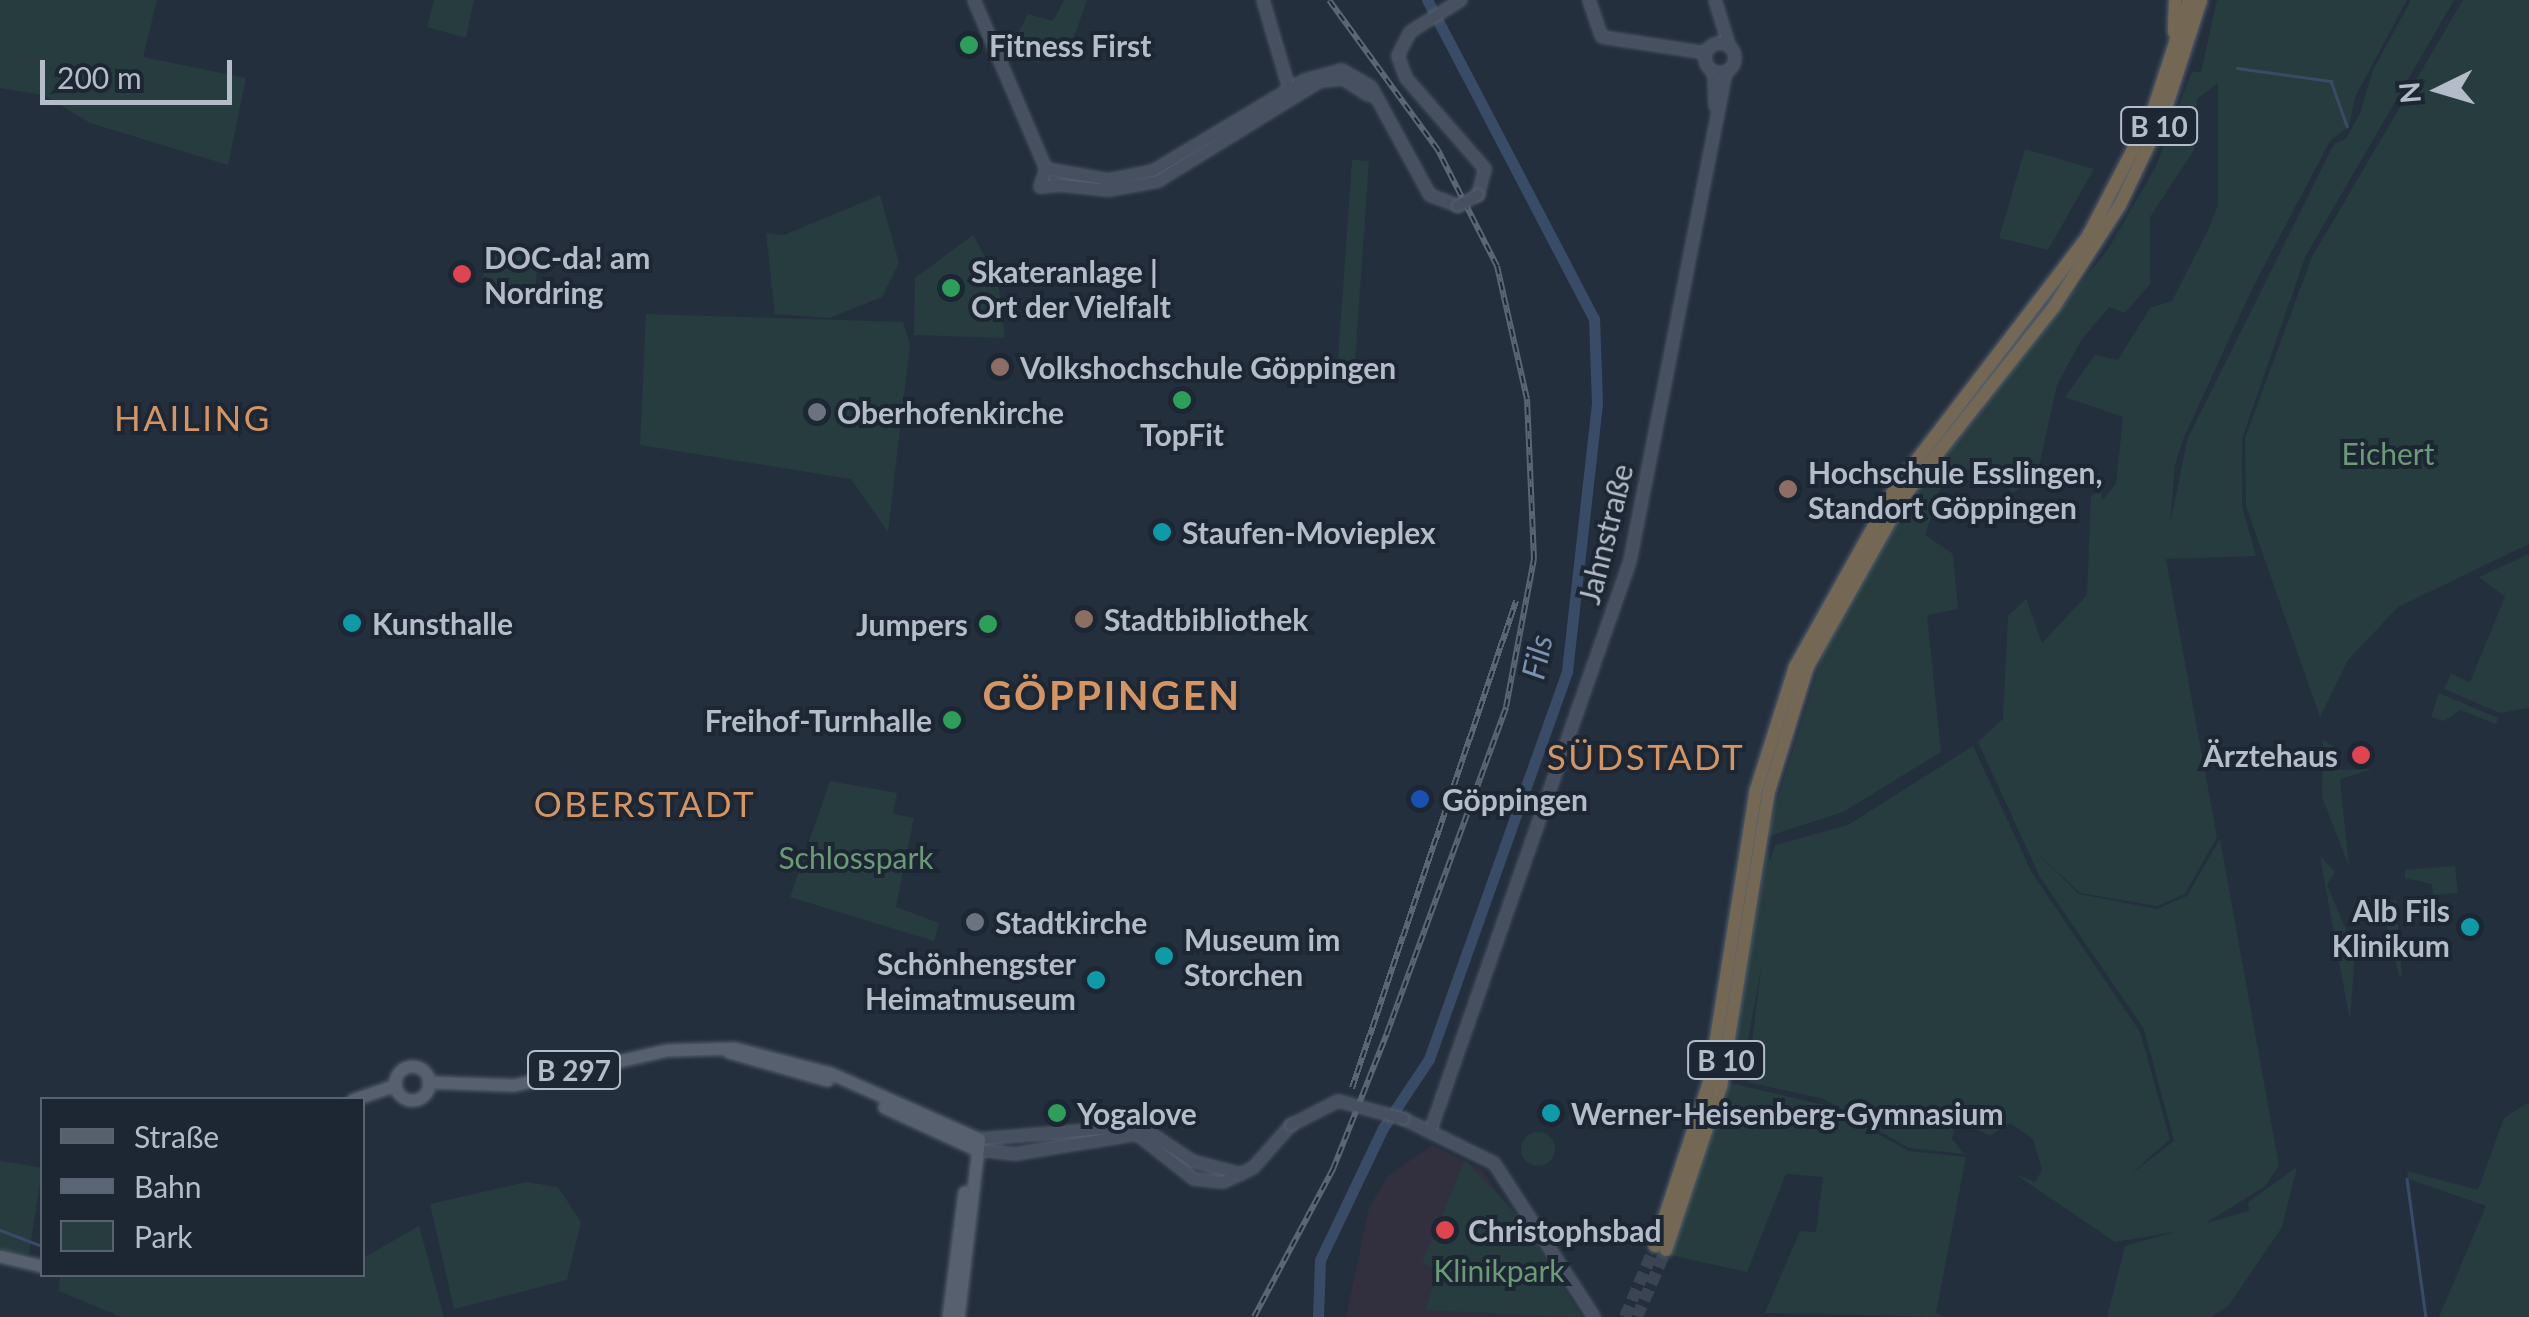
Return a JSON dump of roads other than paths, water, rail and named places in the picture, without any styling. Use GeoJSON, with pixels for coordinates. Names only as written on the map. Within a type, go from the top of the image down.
{"type":"FeatureCollection","features":[{"type":"Feature","properties":{"kind":"highway","name":"B 10"},"geometry":{"type":"LineString","coordinates":[[2170,66],[2175,0]]}},
{"type":"Feature","properties":{"kind":"highway","name":"B 10"},"geometry":{"type":"LineString","coordinates":[[2189,0],[2170,66],[2072,260],[1894,490],[1838,577],[1775,720],[1754,832],[1756,864],[1720,1086],[1660,1248],[1709,1083],[1742,872],[1754,832],[1784,731],[1832,614],[1904,496],[2097,243],[2158,128],[2201,0]]}},
{"type":"Feature","properties":{"kind":"main road"},"geometry":{"type":"LineString","coordinates":[[974,0],[1046,170],[1059,179],[1109,190],[1155,176],[1291,93],[1331,78],[1376,101],[1430,196],[1458,206],[1478,195],[1485,168],[1401,70],[1400,44],[1422,24],[1461,0]]}},
{"type":"Feature","properties":{"kind":"main road"},"geometry":{"type":"LineString","coordinates":[[1263,0],[1291,93]]}},
{"type":"Feature","properties":{"kind":"main road"},"geometry":{"type":"LineString","coordinates":[[1588,0],[1596,34],[1710,48],[1730,46]]}},
{"type":"Feature","properties":{"kind":"main road"},"geometry":{"type":"LineString","coordinates":[[1715,0],[1735,63],[1720,72],[1710,48],[1715,0]]}},
{"type":"Feature","properties":{"kind":"main road","name":"Jahnstraße"},"geometry":{"type":"LineString","coordinates":[[1431,1128],[1630,562],[1720,72]]}},
{"type":"Feature","properties":{"kind":"main road"},"geometry":{"type":"LineString","coordinates":[[1046,170],[1040,187],[1059,179]]}},
{"type":"Feature","properties":{"kind":"main road","name":"B 297"},"geometry":{"type":"LineString","coordinates":[[361,1097],[395,1085],[408,1067],[428,1082],[514,1085],[667,1050],[746,1048],[830,1073],[978,1145]]}},
{"type":"Feature","properties":{"kind":"main road","name":"B 297"},"geometry":{"type":"LineString","coordinates":[[395,1085],[411,1100],[428,1082]]}},
{"type":"Feature","properties":{"kind":"main road"},"geometry":{"type":"LineString","coordinates":[[1130,1130],[1150,1138],[1185,1172],[1209,1182],[1242,1174],[1291,1125],[1338,1100],[1431,1128],[1494,1163],[1594,1317]]}},
{"type":"Feature","properties":{"kind":"main road"},"geometry":{"type":"LineString","coordinates":[[978,1145],[1130,1130],[1156,1131],[1192,1161],[1242,1174]]}},
{"type":"Feature","properties":{"kind":"main road"},"geometry":{"type":"LineString","coordinates":[[948,1317],[978,1145]]}},
{"type":"Feature","properties":{"kind":"main road"},"geometry":{"type":"LineString","coordinates":[[958,1317],[978,1145]]}},
{"type":"Feature","properties":{"kind":"main road"},"geometry":{"type":"LineString","coordinates":[[0,1256],[40,1266]]}},
{"type":"Feature","properties":{"kind":"waterway","name":"Fils"},"geometry":{"type":"LineString","coordinates":[[1318,1317],[1320,1260],[1383,1128],[1429,1059],[1567,671],[1597,403],[1594,319],[1427,0]]}},
{"type":"Feature","properties":{"kind":"waterway"},"geometry":{"type":"LineString","coordinates":[[2237,68],[2331,81],[2347,126]]}},
{"type":"Feature","properties":{"kind":"waterway"},"geometry":{"type":"LineString","coordinates":[[2407,1179],[2426,1317]]}},
{"type":"Feature","properties":{"kind":"waterway"},"geometry":{"type":"LineString","coordinates":[[0,1230],[40,1245]]}},
{"type":"Feature","properties":{"kind":"tunnel"},"geometry":{"type":"LineString","coordinates":[[1625,1317],[1655,1246]]}},
{"type":"Feature","properties":{"kind":"tunnel"},"geometry":{"type":"LineString","coordinates":[[1637,1317],[1666,1250]]}},
{"type":"Feature","properties":{"kind":"railway"},"geometry":{"type":"LineString","coordinates":[[1254,1317],[1333,1169],[1387,1033],[1506,707],[1534,559],[1527,399],[1497,266],[1438,150],[1329,0]]}},
{"type":"Feature","properties":{"kind":"railway"},"geometry":{"type":"LineString","coordinates":[[1352,1088],[1516,601]]}},
{"type":"Feature","properties":{"kind":"place","name":"Fitness First"},"geometry":{"type":"Point","coordinates":[969,45]}},
{"type":"Feature","properties":{"kind":"place","name":"DOC-da! am Nordring"},"geometry":{"type":"Point","coordinates":[462,274]}},
{"type":"Feature","properties":{"kind":"place","name":"Skateranlage | Ort der Vielfalt"},"geometry":{"type":"Point","coordinates":[951,288]}},
{"type":"Feature","properties":{"kind":"place","name":"Volkshochschule Göppingen"},"geometry":{"type":"Point","coordinates":[1000,367]}},
{"type":"Feature","properties":{"kind":"place","name":"TopFit"},"geometry":{"type":"Point","coordinates":[1182,400]}},
{"type":"Feature","properties":{"kind":"place","name":"Oberhofenkirche"},"geometry":{"type":"Point","coordinates":[817,412]}},
{"type":"Feature","properties":{"kind":"place","name":"Hochschule Esslingen, Standort Göppingen"},"geometry":{"type":"Point","coordinates":[1788,489]}},
{"type":"Feature","properties":{"kind":"place","name":"Staufen-Movieplex"},"geometry":{"type":"Point","coordinates":[1162,532]}},
{"type":"Feature","properties":{"kind":"place","name":"Stadtbibliothek"},"geometry":{"type":"Point","coordinates":[1084,619]}},
{"type":"Feature","properties":{"kind":"place","name":"Kunsthalle"},"geometry":{"type":"Point","coordinates":[352,623]}},
{"type":"Feature","properties":{"kind":"place","name":"Jumpers"},"geometry":{"type":"Point","coordinates":[988,624]}},
{"type":"Feature","properties":{"kind":"place","name":"Freihof-Turnhalle"},"geometry":{"type":"Point","coordinates":[952,720]}},
{"type":"Feature","properties":{"kind":"place","name":"Ärztehaus"},"geometry":{"type":"Point","coordinates":[2361,755]}},
{"type":"Feature","properties":{"kind":"place","name":"Göppingen"},"geometry":{"type":"Point","coordinates":[1420,799]}},
{"type":"Feature","properties":{"kind":"place","name":"Stadtkirche"},"geometry":{"type":"Point","coordinates":[975,922]}},
{"type":"Feature","properties":{"kind":"place","name":"Alb Fils Klinikum"},"geometry":{"type":"Point","coordinates":[2470,927]}},
{"type":"Feature","properties":{"kind":"place","name":"Museum im Storchen"},"geometry":{"type":"Point","coordinates":[1164,956]}},
{"type":"Feature","properties":{"kind":"place","name":"Schönhengster Heimatmuseum"},"geometry":{"type":"Point","coordinates":[1096,980]}},
{"type":"Feature","properties":{"kind":"place","name":"Yogalove"},"geometry":{"type":"Point","coordinates":[1057,1113]}},
{"type":"Feature","properties":{"kind":"place","name":"Werner-Heisenberg-Gymnasium"},"geometry":{"type":"Point","coordinates":[1551,1113]}},
{"type":"Feature","properties":{"kind":"place","name":"Christophsbad"},"geometry":{"type":"Point","coordinates":[1445,1230]}},
{"type":"Feature","properties":{"kind":"district","name":"HAILING"},"geometry":{"type":"Point","coordinates":[193,417]}},
{"type":"Feature","properties":{"kind":"district","name":"GÖPPINGEN"},"geometry":{"type":"Point","coordinates":[1112,695]}},
{"type":"Feature","properties":{"kind":"district","name":"SÜDSTADT"},"geometry":{"type":"Point","coordinates":[1646,756]}},
{"type":"Feature","properties":{"kind":"district","name":"OBERSTADT"},"geometry":{"type":"Point","coordinates":[645,803]}},
{"type":"Feature","properties":{"kind":"park label","name":"Eichert"},"geometry":{"type":"Point","coordinates":[2388,453]}},
{"type":"Feature","properties":{"kind":"park label","name":"Schlosspark"},"geometry":{"type":"Point","coordinates":[856,857]}},
{"type":"Feature","properties":{"kind":"park label","name":"Klinikpark"},"geometry":{"type":"Point","coordinates":[1499,1270]}}]}
